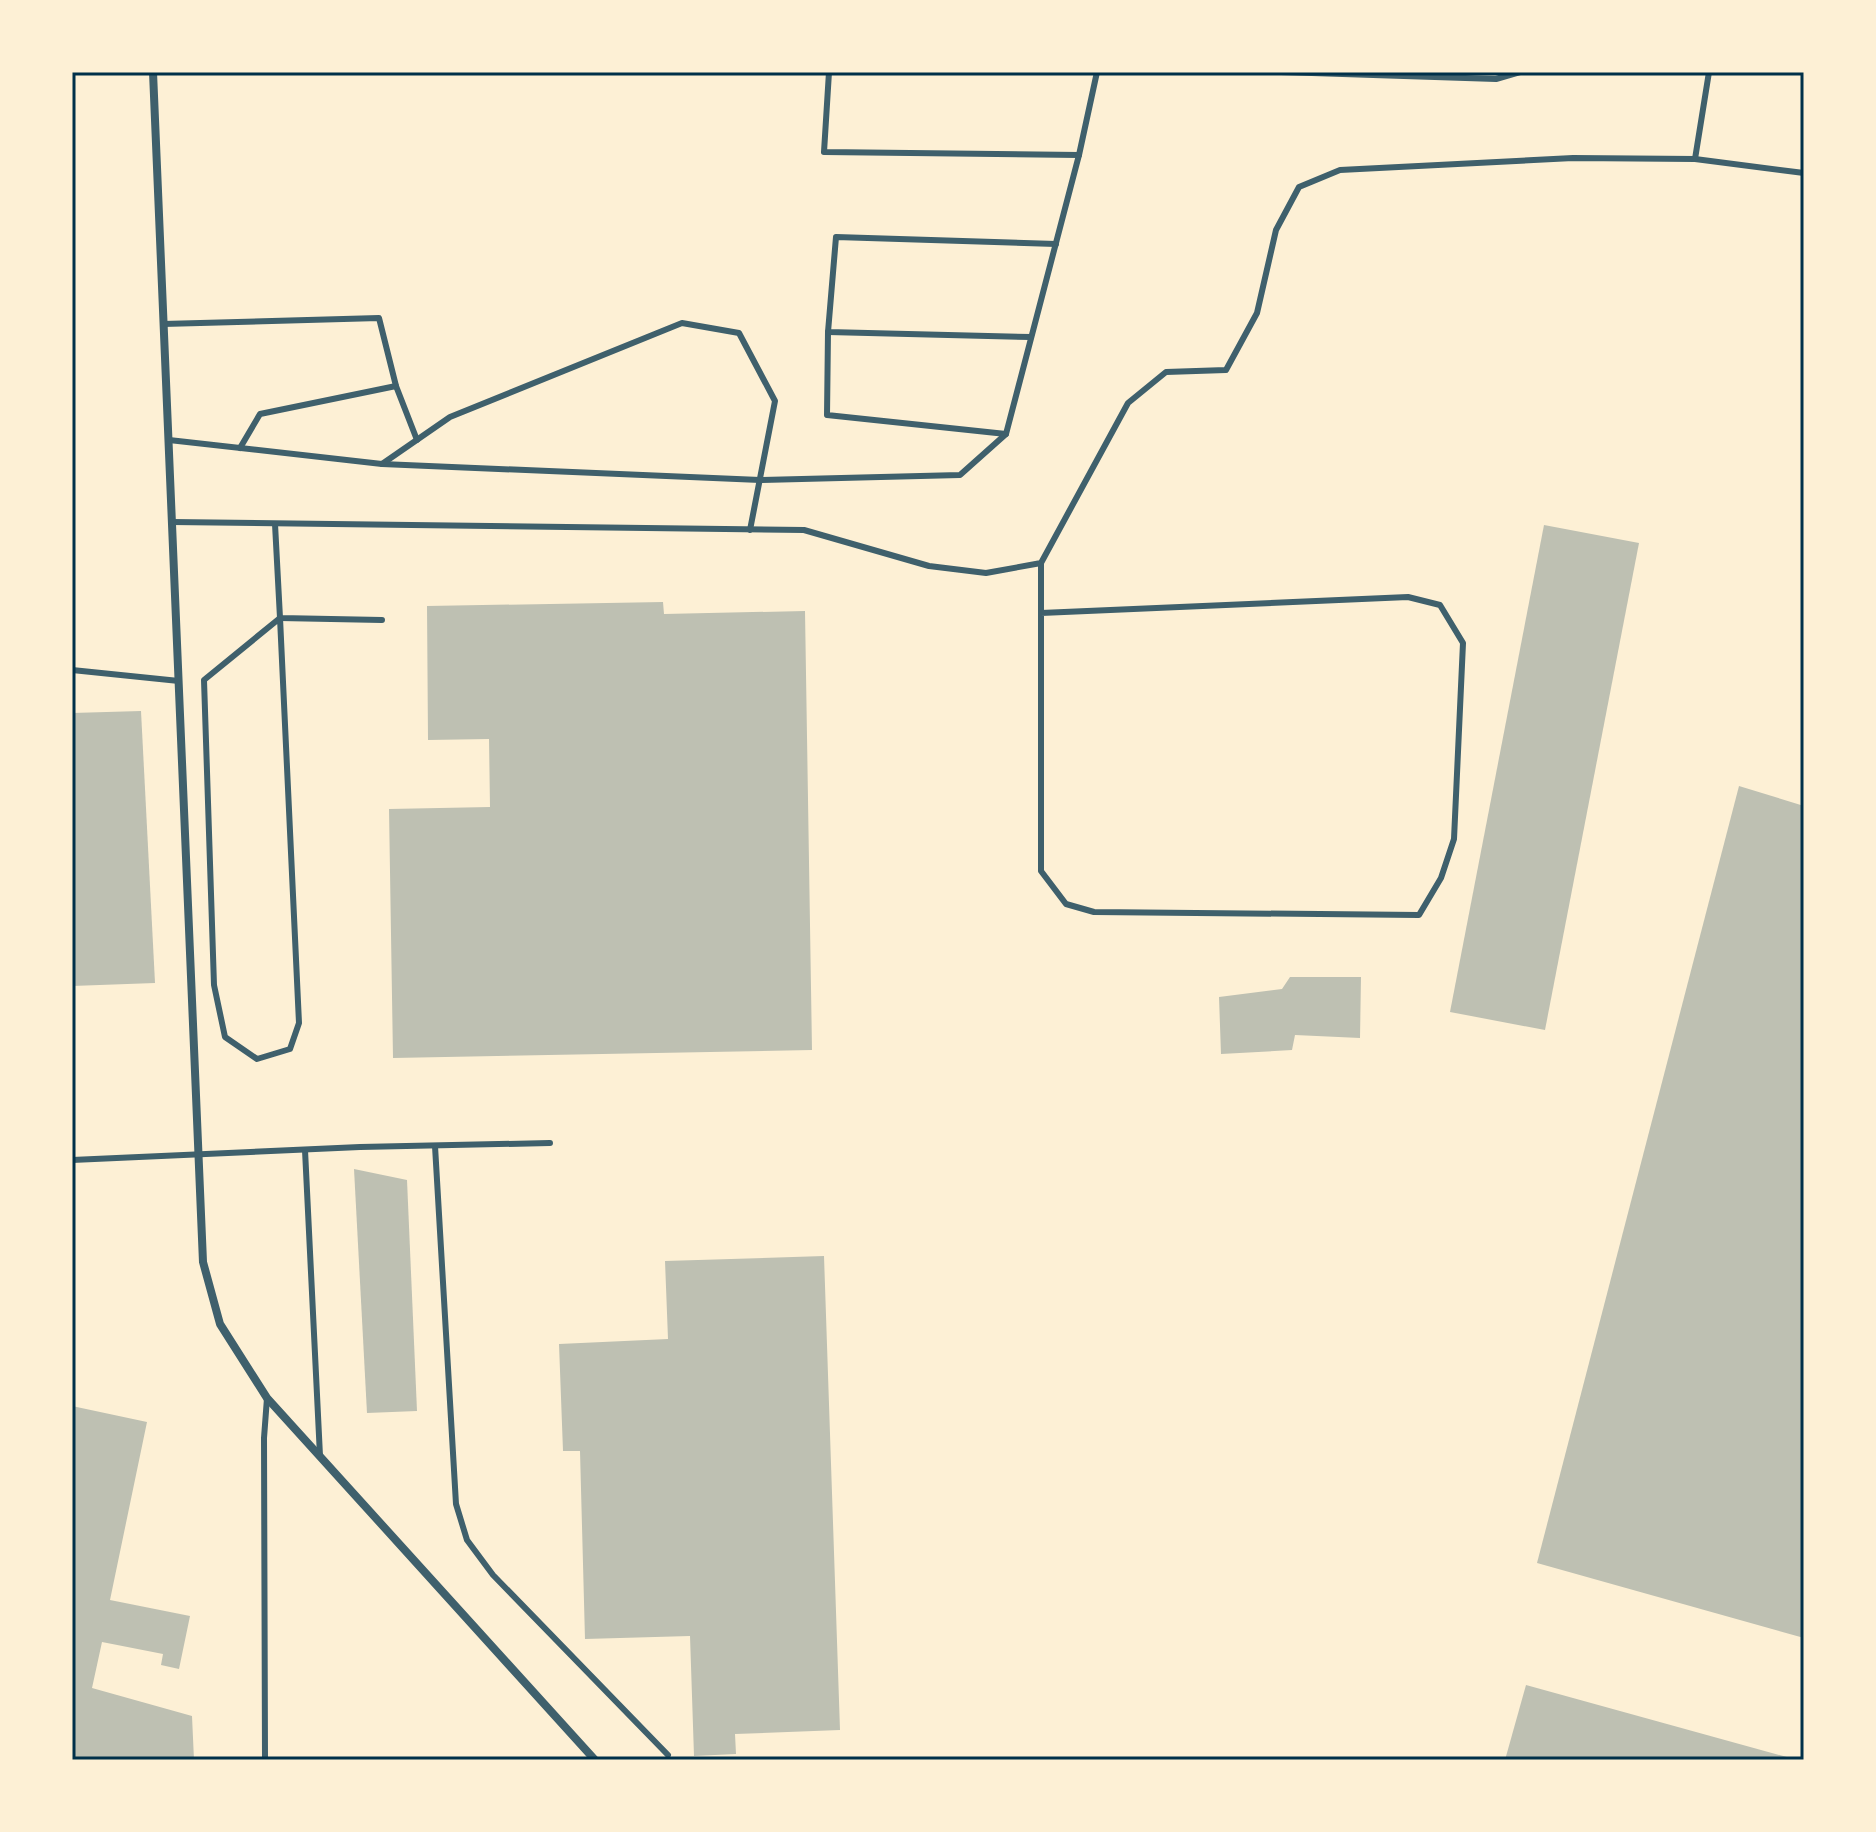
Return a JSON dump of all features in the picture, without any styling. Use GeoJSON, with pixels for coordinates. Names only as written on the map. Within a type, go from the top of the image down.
{"type":"FeatureCollection","features":[{"type":"Feature","properties":{"kind":"street"},"geometry":{"type":"LineString","coordinates":[[153,72],[203,1262],[220,1324],[267,1398],[595,1760]]}},
{"type":"Feature","properties":{"kind":"lane"},"geometry":{"type":"LineString","coordinates":[[829,72],[824,152],[1079,155]]}},
{"type":"Feature","properties":{"kind":"lane"},"geometry":{"type":"LineString","coordinates":[[169,440],[382,464],[760,480],[960,475],[1006,434],[1079,155],[1097,72]]}},
{"type":"Feature","properties":{"kind":"lane"},"geometry":{"type":"LineString","coordinates":[[1281,72],[1496,79],[1520,72]]}},
{"type":"Feature","properties":{"kind":"lane"},"geometry":{"type":"LineString","coordinates":[[1695,159],[1709,72]]}},
{"type":"Feature","properties":{"kind":"lane"},"geometry":{"type":"LineString","coordinates":[[1041,613],[1408,597],[1440,605],[1463,643],[1454,839],[1441,878],[1419,915],[1094,912],[1066,904],[1041,871],[1041,613],[1041,563],[1128,403],[1166,372],[1226,370],[1257,313],[1276,230],[1299,187],[1340,170],[1573,158],[1695,159],[1804,173]]}},
{"type":"Feature","properties":{"kind":"lane"},"geometry":{"type":"LineString","coordinates":[[1006,434],[827,415],[828,332],[836,237],[1056,244]]}},
{"type":"Feature","properties":{"kind":"lane"},"geometry":{"type":"LineString","coordinates":[[163,324],[379,318],[396,386],[417,440]]}},
{"type":"Feature","properties":{"kind":"lane"},"geometry":{"type":"LineString","coordinates":[[382,464],[450,417],[682,323],[739,333],[775,401],[750,530]]}},
{"type":"Feature","properties":{"kind":"lane"},"geometry":{"type":"LineString","coordinates":[[828,332],[1031,337]]}},
{"type":"Feature","properties":{"kind":"lane"},"geometry":{"type":"LineString","coordinates":[[240,448],[260,414],[396,386]]}},
{"type":"Feature","properties":{"kind":"lane"},"geometry":{"type":"LineString","coordinates":[[172,522],[804,530],[929,566],[986,573],[1041,563]]}},
{"type":"Feature","properties":{"kind":"lane"},"geometry":{"type":"LineString","coordinates":[[275,524],[280,618],[299,1023],[290,1049],[257,1059],[225,1037],[214,985],[204,680],[280,618],[382,620]]}},
{"type":"Feature","properties":{"kind":"lane"},"geometry":{"type":"LineString","coordinates":[[72,670],[179,681]]}},
{"type":"Feature","properties":{"kind":"lane"},"geometry":{"type":"LineString","coordinates":[[72,1160],[550,1143]]}},
{"type":"Feature","properties":{"kind":"lane"},"geometry":{"type":"LineString","coordinates":[[435,1146],[456,1504],[467,1540],[493,1575],[668,1755]]}},
{"type":"Feature","properties":{"kind":"lane"},"geometry":{"type":"LineString","coordinates":[[305,1150],[320,1456]]}},
{"type":"Feature","properties":{"kind":"lane"},"geometry":{"type":"LineString","coordinates":[[265,1760],[264,1438],[267,1398]]}},
{"type":"Feature","properties":{"kind":"building"},"geometry":{"type":"Polygon","coordinates":[[[1544,525],[1639,543],[1545,1030],[1450,1012],[1544,525]]]}},
{"type":"Feature","properties":{"kind":"building"},"geometry":{"type":"Polygon","coordinates":[[[663,602],[664,614],[805,611],[812,1050],[393,1058],[389,809],[490,807],[489,739],[428,740],[427,606],[663,602]]]}},
{"type":"Feature","properties":{"kind":"building"},"geometry":{"type":"Polygon","coordinates":[[[141,711],[155,983],[72,986],[72,713],[141,711]]]}},
{"type":"Feature","properties":{"kind":"building"},"geometry":{"type":"Polygon","coordinates":[[[1739,786],[1804,806],[1804,1638],[1537,1563],[1739,786]]]}},
{"type":"Feature","properties":{"kind":"building"},"geometry":{"type":"Polygon","coordinates":[[[1290,977],[1361,977],[1360,1038],[1295,1035],[1292,1050],[1221,1054],[1219,997],[1282,989],[1290,977]]]}},
{"type":"Feature","properties":{"kind":"building"},"geometry":{"type":"Polygon","coordinates":[[[354,1169],[407,1180],[417,1411],[367,1413],[354,1169]]]}},
{"type":"Feature","properties":{"kind":"building"},"geometry":{"type":"Polygon","coordinates":[[[824,1256],[840,1730],[735,1734],[736,1754],[694,1756],[690,1636],[585,1639],[580,1451],[563,1451],[559,1344],[668,1339],[665,1261],[824,1256]]]}},
{"type":"Feature","properties":{"kind":"building"},"geometry":{"type":"Polygon","coordinates":[[[72,1406],[147,1422],[110,1600],[190,1616],[179,1669],[161,1665],[163,1654],[102,1642],[92,1688],[192,1716],[194,1760],[72,1760],[72,1406]]]}},
{"type":"Feature","properties":{"kind":"building"},"geometry":{"type":"Polygon","coordinates":[[[1526,1685],[1794,1759],[1505,1760],[1526,1685]]]}}]}
